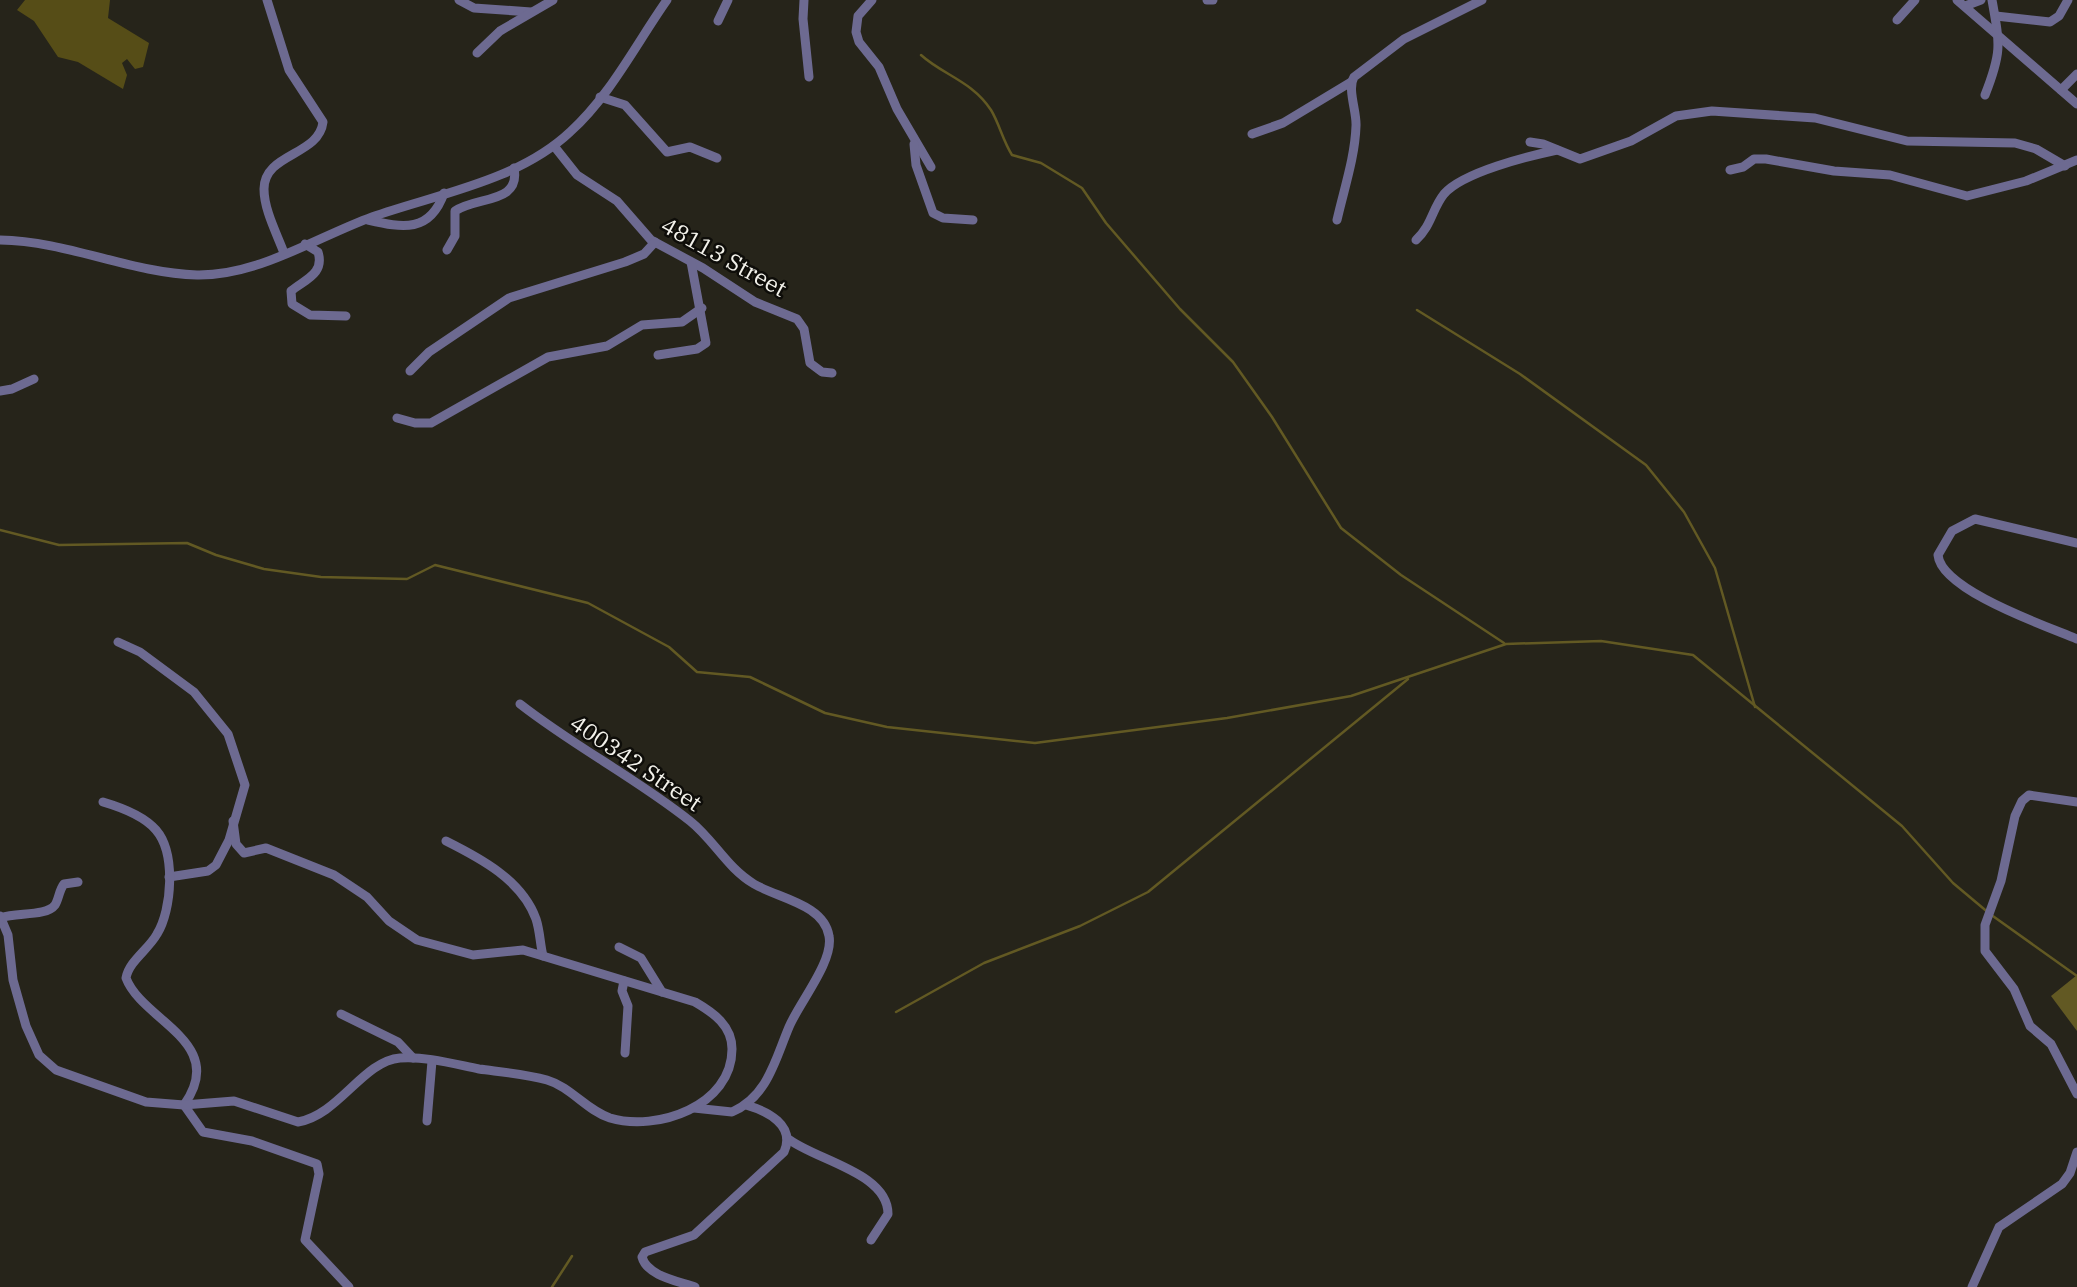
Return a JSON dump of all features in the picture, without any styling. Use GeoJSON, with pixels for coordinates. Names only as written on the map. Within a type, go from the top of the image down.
{"type":"FeatureCollection","features":[{"type":"Feature","properties":{"kind":"street"},"geometry":{"type":"LineString","coordinates":[[267,0],[289,69],[323,122],[315,140],[276,166],[264,186],[284,253]]}},
{"type":"Feature","properties":{"kind":"street"},"geometry":{"type":"LineString","coordinates":[[459,0],[474,8],[533,12]]}},
{"type":"Feature","properties":{"kind":"street"},"geometry":{"type":"LineString","coordinates":[[477,53],[500,31],[553,0]]}},
{"type":"Feature","properties":{"kind":"street"},"geometry":{"type":"LineString","coordinates":[[0,240],[62,247],[146,268],[200,275],[233,271],[284,253],[367,219],[513,168],[554,146],[584,118],[667,0]]}},
{"type":"Feature","properties":{"kind":"street"},"geometry":{"type":"LineString","coordinates":[[718,21],[729,0]]}},
{"type":"Feature","properties":{"kind":"street"},"geometry":{"type":"LineString","coordinates":[[804,0],[803,19],[809,77]]}},
{"type":"Feature","properties":{"kind":"street"},"geometry":{"type":"LineString","coordinates":[[872,0],[858,16],[856,32],[863,48],[884,76],[897,109],[931,167]]}},
{"type":"Feature","properties":{"kind":"street"},"geometry":{"type":"LineString","coordinates":[[1207,0],[1213,0]]}},
{"type":"Feature","properties":{"kind":"street"},"geometry":{"type":"LineString","coordinates":[[1252,134],[1283,123],[1351,82],[1367,66],[1404,39],[1482,0]]}},
{"type":"Feature","properties":{"kind":"street"},"geometry":{"type":"LineString","coordinates":[[1897,20],[1915,0]]}},
{"type":"Feature","properties":{"kind":"street"},"geometry":{"type":"LineString","coordinates":[[1961,3],[1981,0]]}},
{"type":"Feature","properties":{"kind":"street"},"geometry":{"type":"LineString","coordinates":[[1985,95],[1998,62],[2000,35],[1992,0]]}},
{"type":"Feature","properties":{"kind":"street"},"geometry":{"type":"LineString","coordinates":[[1996,16],[2050,22],[2059,16],[2068,0]]}},
{"type":"Feature","properties":{"kind":"street"},"geometry":{"type":"LineString","coordinates":[[1961,3],[2077,104]]}},
{"type":"Feature","properties":{"kind":"street"},"geometry":{"type":"LineString","coordinates":[[2061,90],[2077,74]]}},
{"type":"Feature","properties":{"kind":"street"},"geometry":{"type":"LineString","coordinates":[[1338,219],[1356,133],[1351,82]]}},
{"type":"Feature","properties":{"kind":"street"},"geometry":{"type":"LineString","coordinates":[[600,97],[625,105],[667,152],[690,148],[717,158]]}},
{"type":"Feature","properties":{"kind":"street"},"geometry":{"type":"LineString","coordinates":[[1530,142],[1543,144],[1580,159],[1631,141],[1676,116],[1712,110],[1815,118],[1908,141],[2015,142],[2036,149],[2065,166]]}},
{"type":"Feature","properties":{"kind":"street"},"geometry":{"type":"LineString","coordinates":[[914,140],[916,165],[933,213],[943,218],[973,220]]}},
{"type":"Feature","properties":{"kind":"street","name":"48113 Street"},"geometry":{"type":"LineString","coordinates":[[554,146],[577,174],[617,201],[643,233],[655,242],[755,302],[797,319],[804,329],[810,363],[822,372],[832,373]]}},
{"type":"Feature","properties":{"kind":"street"},"geometry":{"type":"LineString","coordinates":[[1416,240],[1429,226],[1441,197],[1455,184],[1557,150]]}},
{"type":"Feature","properties":{"kind":"street"},"geometry":{"type":"LineString","coordinates":[[1730,170],[1743,167],[1754,159],[1766,159],[1834,171],[1890,176],[1967,196],[2026,181],[2077,160]]}},
{"type":"Feature","properties":{"kind":"street"},"geometry":{"type":"LineString","coordinates":[[447,250],[455,236],[455,211],[511,190],[516,180],[513,168]]}},
{"type":"Feature","properties":{"kind":"street"},"geometry":{"type":"LineString","coordinates":[[367,219],[400,225],[417,224],[438,211],[444,193]]}},
{"type":"Feature","properties":{"kind":"street"},"geometry":{"type":"LineString","coordinates":[[410,371],[429,352],[509,298],[625,262],[644,254],[655,242]]}},
{"type":"Feature","properties":{"kind":"street"},"geometry":{"type":"LineString","coordinates":[[305,244],[318,252],[319,264],[314,275],[291,291],[292,304],[310,315],[346,316]]}},
{"type":"Feature","properties":{"kind":"street"},"geometry":{"type":"LineString","coordinates":[[658,355],[697,349],[706,343],[702,308],[691,262]]}},
{"type":"Feature","properties":{"kind":"street"},"geometry":{"type":"LineString","coordinates":[[397,418],[415,423],[431,423],[548,357],[607,346],[642,325],[682,322],[702,308]]}},
{"type":"Feature","properties":{"kind":"street"},"geometry":{"type":"LineString","coordinates":[[0,391],[12,389],[34,379]]}},
{"type":"Feature","properties":{"kind":"street"},"geometry":{"type":"LineString","coordinates":[[2077,543],[1975,519],[1952,531],[1938,555],[1946,574],[1967,589],[2077,639]]}},
{"type":"Feature","properties":{"kind":"street"},"geometry":{"type":"LineString","coordinates":[[118,642],[140,652],[194,692],[228,734],[245,785],[223,854],[213,869],[169,877]]}},
{"type":"Feature","properties":{"kind":"street","name":"400342 Street"},"geometry":{"type":"LineString","coordinates":[[520,704],[568,740],[634,780],[693,824],[742,877],[806,908],[822,920],[830,937],[823,964],[790,1025],[773,1069],[757,1094],[746,1105]]}},
{"type":"Feature","properties":{"kind":"street"},"geometry":{"type":"LineString","coordinates":[[2077,802],[2029,795],[2022,801],[2015,816],[2001,881],[1985,925],[1984,938],[1986,951],[2014,989],[2030,1026],[2051,1044],[2077,1094]]}},
{"type":"Feature","properties":{"kind":"street"},"geometry":{"type":"LineString","coordinates":[[103,802],[155,829],[163,845],[169,877],[165,921],[153,942],[129,967],[125,978],[131,988],[180,1034],[191,1053],[195,1073],[184,1105]]}},
{"type":"Feature","properties":{"kind":"street"},"geometry":{"type":"LineString","coordinates":[[78,882],[64,884],[55,904],[49,909],[1,917],[8,935],[20,1007],[33,1043],[46,1064],[65,1076],[134,1100],[184,1105],[234,1101],[288,1120],[307,1120],[343,1098],[386,1062],[413,1058],[549,1080],[613,1119],[654,1119],[694,1108],[712,1096],[726,1078],[732,1049],[727,1027],[712,1012],[695,1002],[523,950],[473,955],[416,940],[389,921],[368,897],[334,875],[266,848],[244,853],[236,844],[233,821]]}},
{"type":"Feature","properties":{"kind":"street"},"geometry":{"type":"LineString","coordinates":[[446,841],[485,862],[512,884],[536,918],[543,956]]}},
{"type":"Feature","properties":{"kind":"street"},"geometry":{"type":"LineString","coordinates":[[619,947],[641,958],[663,992]]}},
{"type":"Feature","properties":{"kind":"street"},"geometry":{"type":"LineString","coordinates":[[624,981],[622,991],[628,1006],[625,1053]]}},
{"type":"Feature","properties":{"kind":"street"},"geometry":{"type":"LineString","coordinates":[[341,1014],[398,1042],[413,1058]]}},
{"type":"Feature","properties":{"kind":"street"},"geometry":{"type":"LineString","coordinates":[[427,1121],[432,1061]]}},
{"type":"Feature","properties":{"kind":"street"},"geometry":{"type":"LineString","coordinates":[[184,1105],[203,1132],[252,1142],[317,1164],[319,1174],[307,1226],[307,1245],[329,1264],[349,1287]]}},
{"type":"Feature","properties":{"kind":"street"},"geometry":{"type":"LineString","coordinates":[[694,1108],[722,1113],[746,1105],[777,1120],[787,1138],[811,1155],[855,1170],[884,1199],[888,1214],[871,1240]]}},
{"type":"Feature","properties":{"kind":"street"},"geometry":{"type":"LineString","coordinates":[[695,1287],[648,1268],[642,1261],[643,1254],[682,1241],[699,1231],[721,1208],[778,1160],[787,1146],[787,1138]]}},
{"type":"Feature","properties":{"kind":"street"},"geometry":{"type":"LineString","coordinates":[[1972,1287],[1999,1227],[2062,1184],[2077,1152]]}},
{"type":"Feature","properties":{"kind":"shaded area"},"geometry":{"type":"Polygon","coordinates":[[[25,0],[110,0],[108,18],[149,43],[143,67],[135,69],[127,59],[122,63],[127,75],[123,89],[78,62],[58,57],[34,21],[17,10],[25,0]]]}},
{"type":"Feature","properties":{"kind":"shaded area"},"geometry":{"type":"Polygon","coordinates":[[[2077,975],[2077,1031],[2051,996],[2077,975]]]}},
{"type":"Feature","properties":{"kind":"waterway"},"geometry":{"type":"LineString","coordinates":[[921,55],[966,85],[983,100],[994,115],[1012,155],[1041,163],[1082,188],[1106,223],[1180,309],[1233,362],[1272,417],[1341,528],[1401,575],[1504,643]]}},
{"type":"Feature","properties":{"kind":"waterway"},"geometry":{"type":"LineString","coordinates":[[1417,310],[1520,374],[1646,465],[1684,512],[1715,568],[1755,707]]}},
{"type":"Feature","properties":{"kind":"waterway"},"geometry":{"type":"LineString","coordinates":[[0,530],[59,545],[187,543],[264,569],[321,577],[407,579],[435,565],[588,603],[669,647],[697,672],[750,677],[825,713],[887,727],[1035,743],[1227,718],[1351,696],[1506,644],[1601,641],[1693,655],[1902,826],[1953,883],[1990,914],[2077,976]]}},
{"type":"Feature","properties":{"kind":"waterway"},"geometry":{"type":"LineString","coordinates":[[896,1012],[984,963],[1080,926],[1148,892],[1408,679]]}},
{"type":"Feature","properties":{"kind":"waterway"},"geometry":{"type":"LineString","coordinates":[[552,1287],[572,1256]]}}]}
